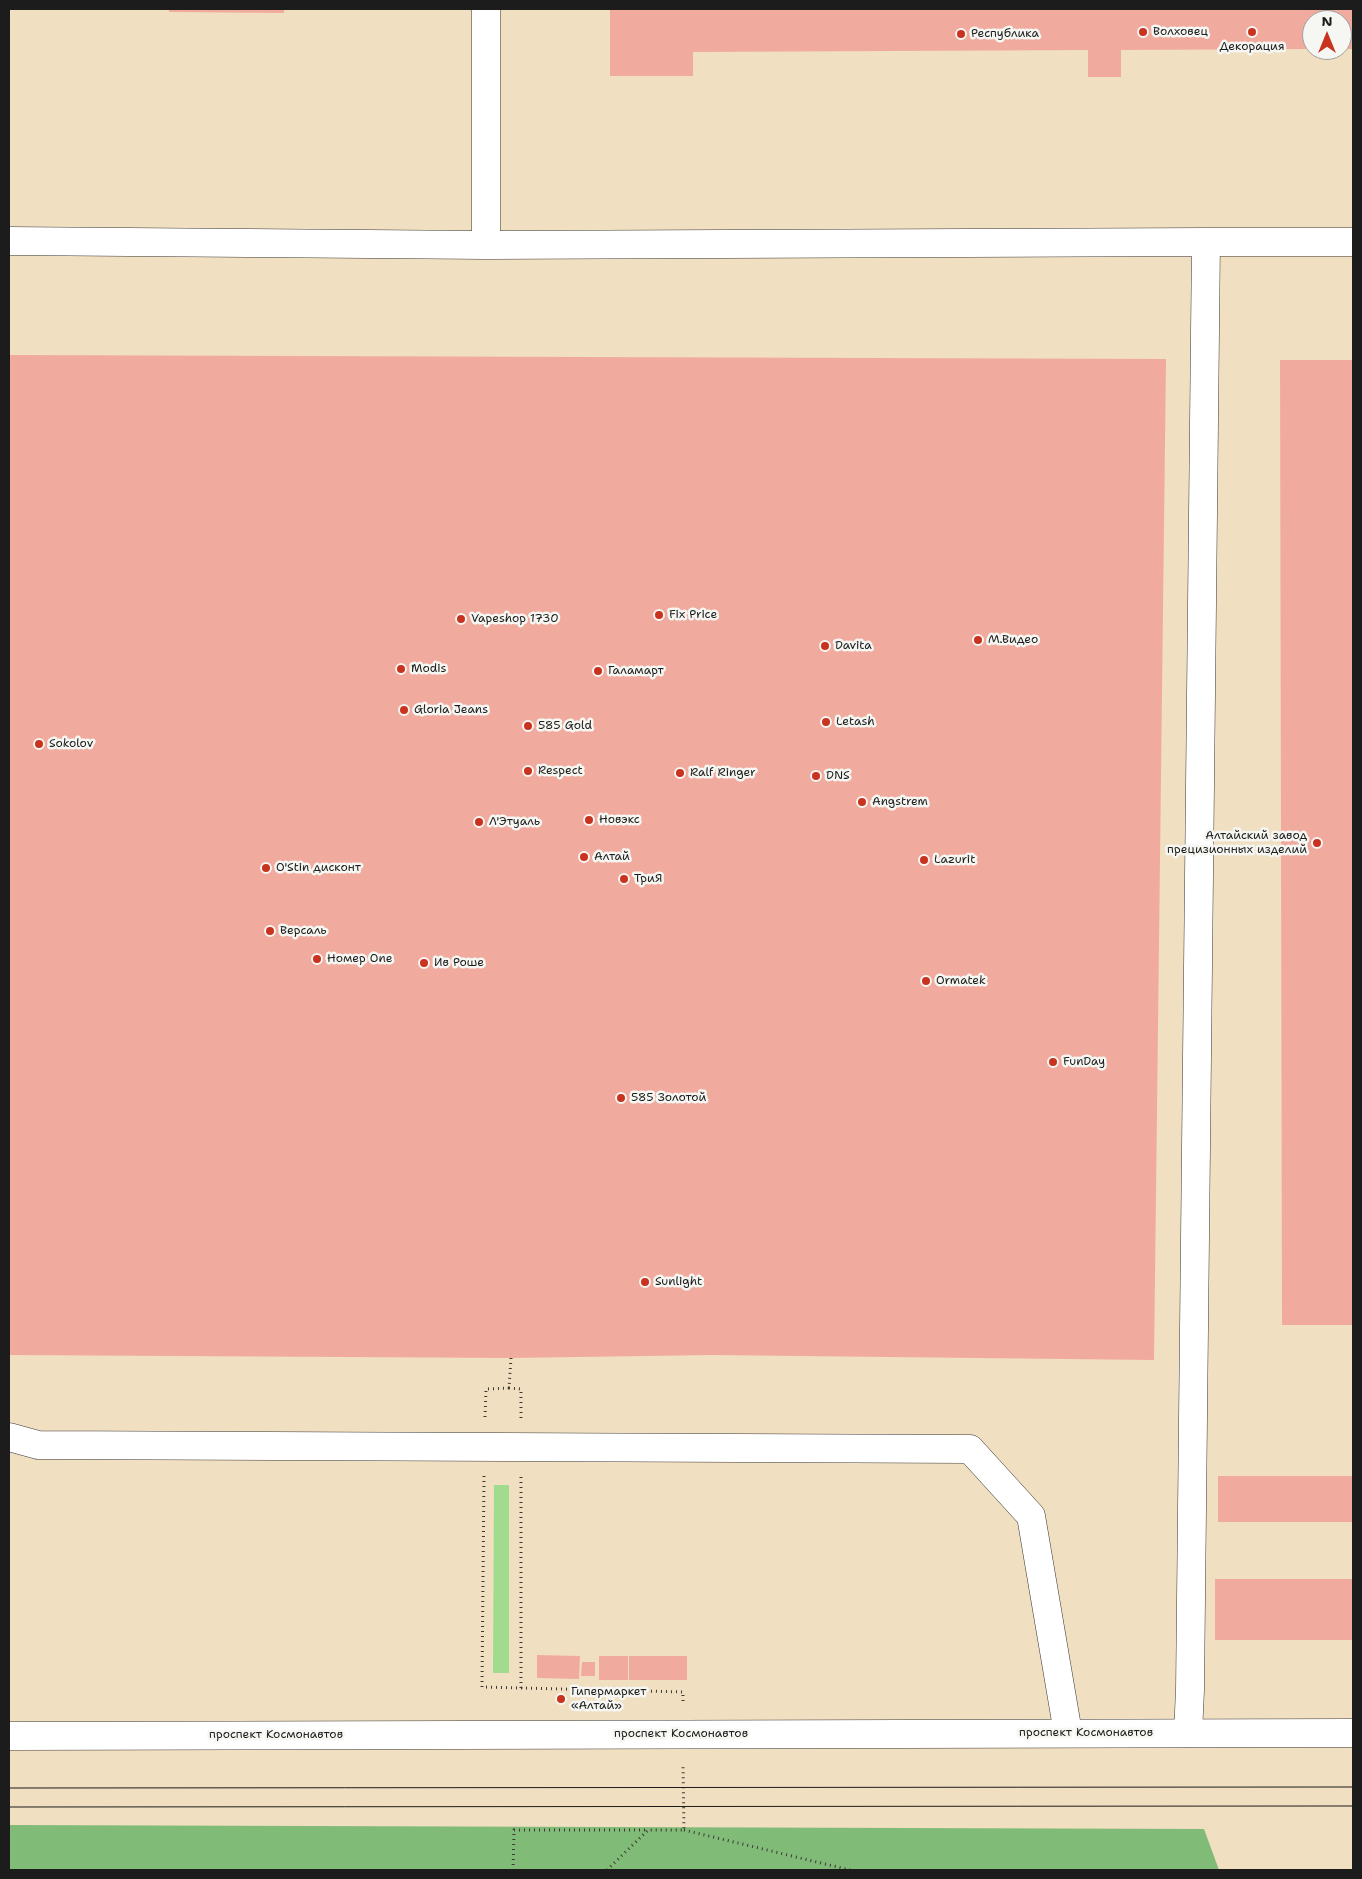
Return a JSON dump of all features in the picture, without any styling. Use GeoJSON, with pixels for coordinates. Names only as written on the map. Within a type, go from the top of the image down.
{"type":"FeatureCollection","features":[{"type":"Feature","properties":{"kind":"main road"},"geometry":{"type":"LineString","coordinates":[[486,9],[486,245]]}},
{"type":"Feature","properties":{"kind":"main road"},"geometry":{"type":"LineString","coordinates":[[9,241],[486,245],[1353,242]]}},
{"type":"Feature","properties":{"kind":"main road"},"geometry":{"type":"LineString","coordinates":[[1188,1733],[1206,242]]}},
{"type":"Feature","properties":{"kind":"main road"},"geometry":{"type":"LineString","coordinates":[[9,1437],[38,1446],[970,1449],[1031,1516],[1068,1733]]}},
{"type":"Feature","properties":{"kind":"main road","name":"проспект Космонавтов"},"geometry":{"type":"LineString","coordinates":[[9,1736],[1353,1733]]}},
{"type":"Feature","properties":{"kind":"path"},"geometry":{"type":"LineString","coordinates":[[510,1388],[511,1358]]}},
{"type":"Feature","properties":{"kind":"path"},"geometry":{"type":"LineString","coordinates":[[510,1388],[521,1389],[521,1688],[482,1687],[486,1389],[510,1388]]}},
{"type":"Feature","properties":{"kind":"path"},"geometry":{"type":"LineString","coordinates":[[514,1870],[514,1830],[648,1830]]}},
{"type":"Feature","properties":{"kind":"path"},"geometry":{"type":"LineString","coordinates":[[684,1830],[850,1870]]}},
{"type":"Feature","properties":{"kind":"green space"},"geometry":{"type":"Polygon","coordinates":[[[494,1485],[509,1485],[509,1673],[493,1673],[494,1485]]]}},
{"type":"Feature","properties":{"kind":"green space"},"geometry":{"type":"Polygon","coordinates":[[[9,1825],[1204,1829],[1219,1870],[9,1870],[9,1825]]]}},
{"type":"Feature","properties":{"kind":"building"},"geometry":{"type":"Polygon","coordinates":[[[169,9],[284,9],[284,13],[169,12],[169,9]]]}},
{"type":"Feature","properties":{"kind":"building","name":"Республика"},"geometry":{"type":"Polygon","coordinates":[[[610,9],[1353,9],[1353,49],[1352,10],[1302,10],[1302,49],[1121,50],[1121,77],[1088,77],[1088,50],[693,52],[693,76],[610,76],[610,9]]]}},
{"type":"Feature","properties":{"kind":"building","name":"Алтай"},"geometry":{"type":"Polygon","coordinates":[[[9,355],[1166,359],[1154,1360],[712,1355],[511,1358],[9,1355],[9,355]]]}},
{"type":"Feature","properties":{"kind":"building","name":"Алтайский завод прецизионных изделий"},"geometry":{"type":"Polygon","coordinates":[[[1280,360],[1353,360],[1353,1325],[1282,1325],[1280,360]]]}},
{"type":"Feature","properties":{"kind":"building"},"geometry":{"type":"Polygon","coordinates":[[[1218,1476],[1353,1476],[1353,1522],[1218,1522],[1218,1476]]]}},
{"type":"Feature","properties":{"kind":"building"},"geometry":{"type":"Polygon","coordinates":[[[1215,1579],[1353,1579],[1353,1640],[1215,1640],[1215,1579]]]}},
{"type":"Feature","properties":{"kind":"building"},"geometry":{"type":"Polygon","coordinates":[[[537,1655],[580,1656],[579,1679],[537,1678],[537,1655]]]}},
{"type":"Feature","properties":{"kind":"building"},"geometry":{"type":"Polygon","coordinates":[[[599,1656],[628,1656],[628,1680],[599,1680],[599,1656]]]}},
{"type":"Feature","properties":{"kind":"building"},"geometry":{"type":"Polygon","coordinates":[[[629,1656],[687,1656],[687,1680],[629,1680],[629,1656]]]}},
{"type":"Feature","properties":{"kind":"building"},"geometry":{"type":"Polygon","coordinates":[[[582,1662],[595,1662],[595,1676],[581,1676],[582,1662]]]}},
{"type":"Feature","properties":{"kind":"tram line"},"geometry":{"type":"LineString","coordinates":[[9,1788],[1353,1787]]}},
{"type":"Feature","properties":{"kind":"tram line"},"geometry":{"type":"LineString","coordinates":[[9,1807],[1353,1806]]}},
{"type":"Feature","properties":{"kind":"place","name":"Волховец"},"geometry":{"type":"Point","coordinates":[1143,32]}},
{"type":"Feature","properties":{"kind":"place","name":"Декорация"},"geometry":{"type":"Point","coordinates":[1252,32]}},
{"type":"Feature","properties":{"kind":"place","name":"Республика"},"geometry":{"type":"Point","coordinates":[961,34]}},
{"type":"Feature","properties":{"kind":"place","name":"Fix Price"},"geometry":{"type":"Point","coordinates":[659,615]}},
{"type":"Feature","properties":{"kind":"place","name":"Vapeshop 1730"},"geometry":{"type":"Point","coordinates":[461,619]}},
{"type":"Feature","properties":{"kind":"place","name":"М.Видео"},"geometry":{"type":"Point","coordinates":[978,640]}},
{"type":"Feature","properties":{"kind":"place","name":"Davita"},"geometry":{"type":"Point","coordinates":[825,646]}},
{"type":"Feature","properties":{"kind":"place","name":"Modis"},"geometry":{"type":"Point","coordinates":[401,669]}},
{"type":"Feature","properties":{"kind":"place","name":"Галамарт"},"geometry":{"type":"Point","coordinates":[598,671]}},
{"type":"Feature","properties":{"kind":"place","name":"Gloria Jeans"},"geometry":{"type":"Point","coordinates":[404,710]}},
{"type":"Feature","properties":{"kind":"place","name":"Letash"},"geometry":{"type":"Point","coordinates":[826,722]}},
{"type":"Feature","properties":{"kind":"place","name":"585 Gold"},"geometry":{"type":"Point","coordinates":[528,726]}},
{"type":"Feature","properties":{"kind":"place","name":"Sokolov"},"geometry":{"type":"Point","coordinates":[39,744]}},
{"type":"Feature","properties":{"kind":"place","name":"Respect"},"geometry":{"type":"Point","coordinates":[528,771]}},
{"type":"Feature","properties":{"kind":"place","name":"Ralf Ringer"},"geometry":{"type":"Point","coordinates":[680,773]}},
{"type":"Feature","properties":{"kind":"place","name":"DNS"},"geometry":{"type":"Point","coordinates":[816,776]}},
{"type":"Feature","properties":{"kind":"place","name":"Angstrem"},"geometry":{"type":"Point","coordinates":[862,802]}},
{"type":"Feature","properties":{"kind":"place","name":"Новэкс"},"geometry":{"type":"Point","coordinates":[589,820]}},
{"type":"Feature","properties":{"kind":"place","name":"Л'Этуаль"},"geometry":{"type":"Point","coordinates":[479,822]}},
{"type":"Feature","properties":{"kind":"place","name":"Алтайский завод прецизионных изделий"},"geometry":{"type":"Point","coordinates":[1317,843]}},
{"type":"Feature","properties":{"kind":"place","name":"Алтай"},"geometry":{"type":"Point","coordinates":[584,857]}},
{"type":"Feature","properties":{"kind":"place","name":"Lazurit"},"geometry":{"type":"Point","coordinates":[924,860]}},
{"type":"Feature","properties":{"kind":"place","name":"O'Stin дисконт"},"geometry":{"type":"Point","coordinates":[266,868]}},
{"type":"Feature","properties":{"kind":"place","name":"ТриЯ"},"geometry":{"type":"Point","coordinates":[624,879]}},
{"type":"Feature","properties":{"kind":"place","name":"Версаль"},"geometry":{"type":"Point","coordinates":[270,931]}},
{"type":"Feature","properties":{"kind":"place","name":"Номер One"},"geometry":{"type":"Point","coordinates":[317,959]}},
{"type":"Feature","properties":{"kind":"place","name":"Ив Роше"},"geometry":{"type":"Point","coordinates":[424,963]}},
{"type":"Feature","properties":{"kind":"place","name":"Ormatek"},"geometry":{"type":"Point","coordinates":[926,981]}},
{"type":"Feature","properties":{"kind":"place","name":"FunDay"},"geometry":{"type":"Point","coordinates":[1053,1062]}},
{"type":"Feature","properties":{"kind":"place","name":"585 Золотой"},"geometry":{"type":"Point","coordinates":[621,1098]}},
{"type":"Feature","properties":{"kind":"place","name":"Sunlight"},"geometry":{"type":"Point","coordinates":[645,1282]}},
{"type":"Feature","properties":{"kind":"place","name":"Гипермаркет «Алтай»"},"geometry":{"type":"Point","coordinates":[561,1699]}}]}
